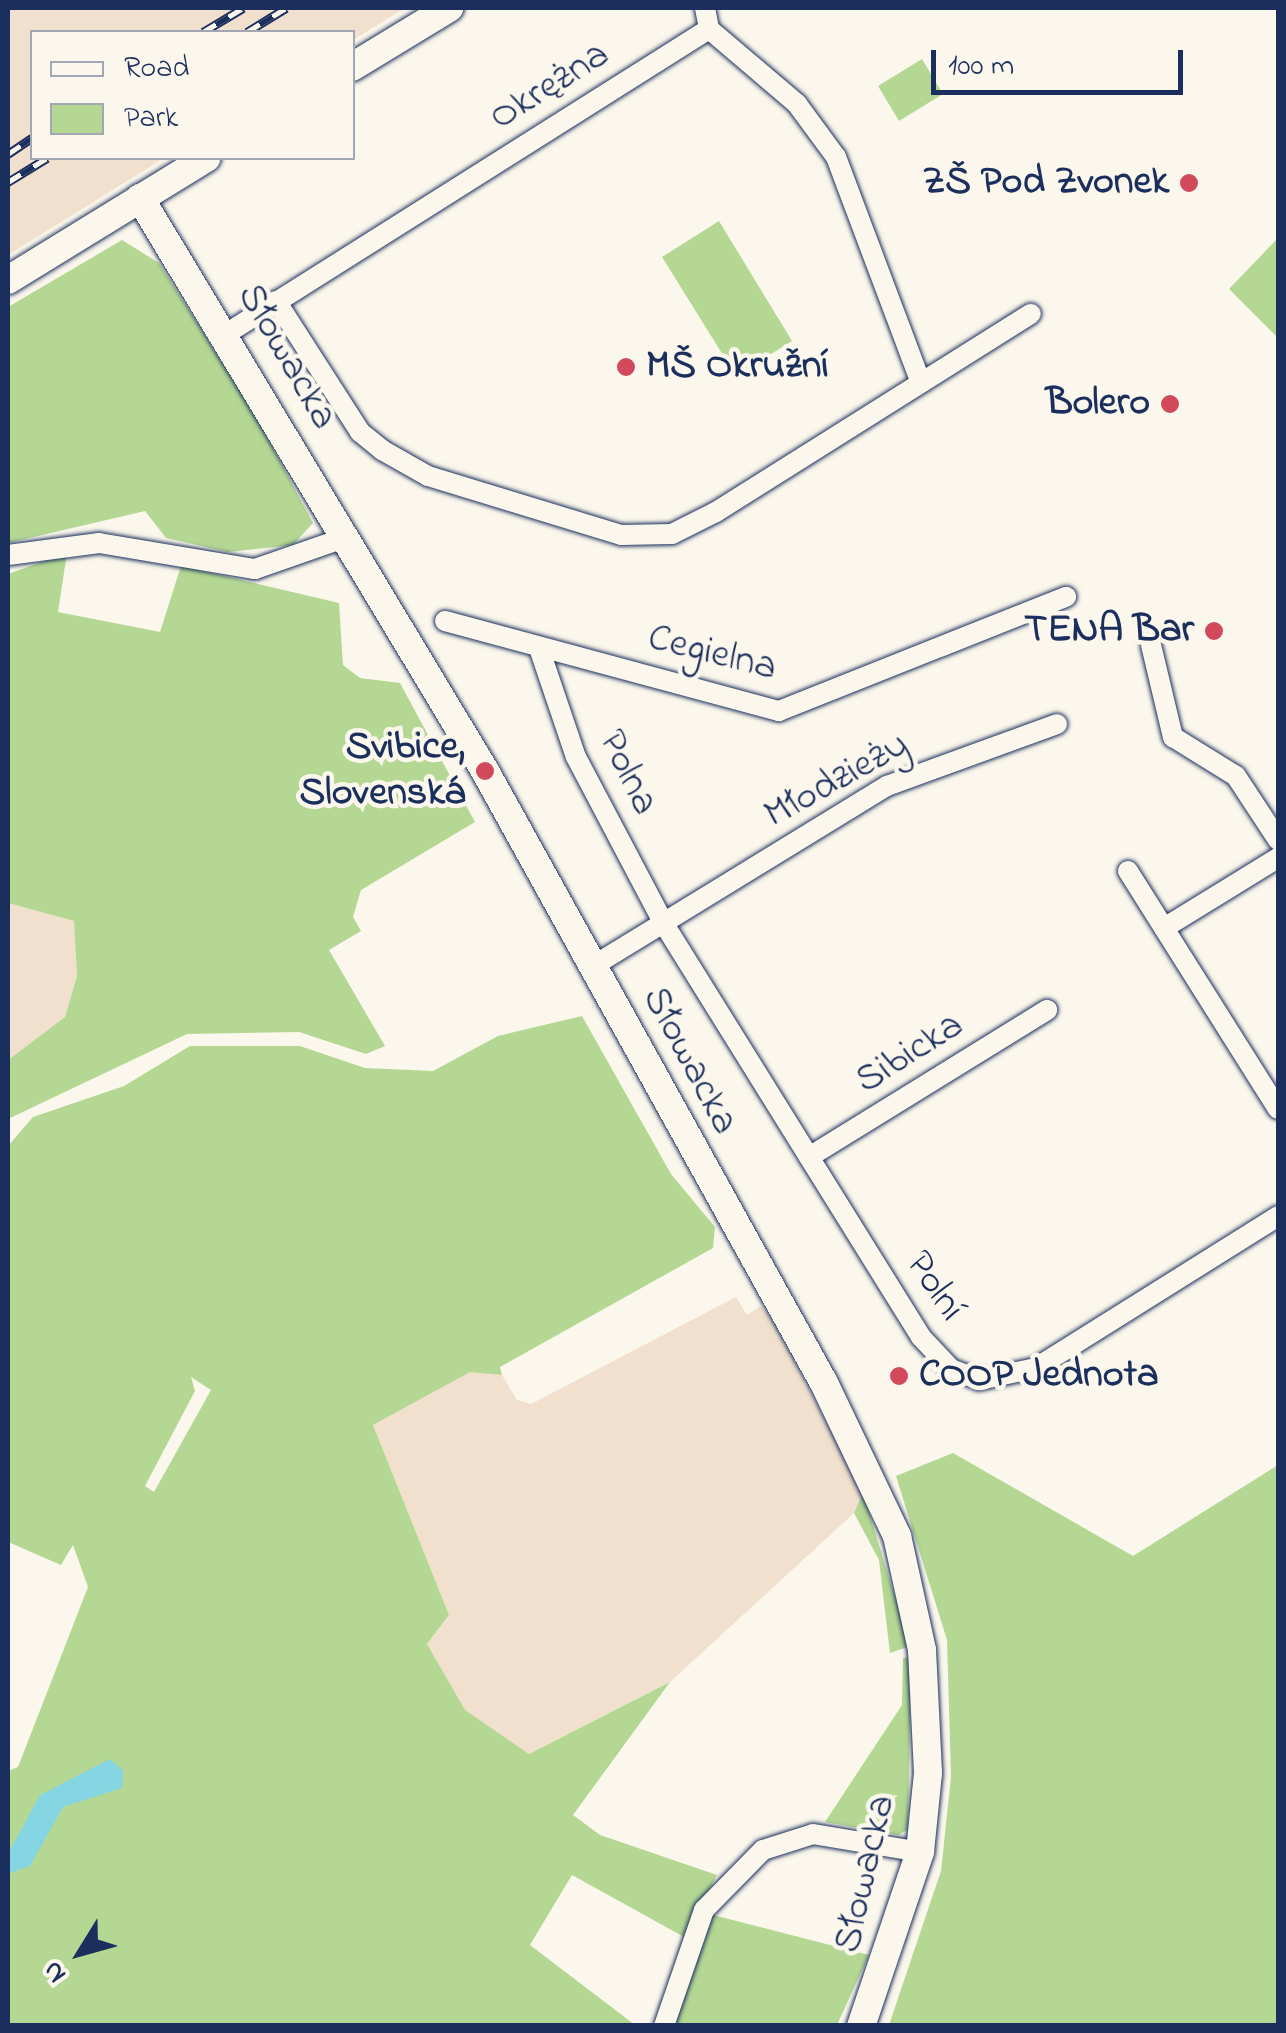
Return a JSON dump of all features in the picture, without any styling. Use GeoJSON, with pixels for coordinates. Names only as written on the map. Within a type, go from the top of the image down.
{"type":"FeatureCollection","features":[{"type":"Feature","properties":{"kind":"street"},"geometry":{"type":"LineString","coordinates":[[355,66],[449,8]]}},
{"type":"Feature","properties":{"kind":"street"},"geometry":{"type":"LineString","coordinates":[[705,8],[709,29],[797,104],[836,157],[920,381]]}},
{"type":"Feature","properties":{"kind":"street","name":"Okrężna"},"geometry":{"type":"LineString","coordinates":[[229,332],[709,29]]}},
{"type":"Feature","properties":{"kind":"street"},"geometry":{"type":"LineString","coordinates":[[8,280],[203,160]]}},
{"type":"Feature","properties":{"kind":"street","name":"Słowacka"},"geometry":{"type":"LineString","coordinates":[[140,198],[229,332],[593,966],[857,1446],[879,1496],[922,1650],[928,1773],[920,1852],[861,2026]]}},
{"type":"Feature","properties":{"kind":"street"},"geometry":{"type":"LineString","coordinates":[[276,301],[360,432],[382,450],[428,476],[621,534],[672,534],[716,512],[1031,314]]}},
{"type":"Feature","properties":{"kind":"street"},"geometry":{"type":"LineString","coordinates":[[8,555],[99,543],[256,570],[347,538]]}},
{"type":"Feature","properties":{"kind":"street","name":"Cegielna"},"geometry":{"type":"LineString","coordinates":[[445,621],[780,711],[1066,597]]}},
{"type":"Feature","properties":{"kind":"street"},"geometry":{"type":"LineString","coordinates":[[1151,645],[1173,736],[1236,776],[1278,840]]}},
{"type":"Feature","properties":{"kind":"street","name":"Polna"},"geometry":{"type":"LineString","coordinates":[[539,648],[576,757],[664,924]]}},
{"type":"Feature","properties":{"kind":"street","name":"Młodzieży"},"geometry":{"type":"LineString","coordinates":[[593,966],[886,786],[1057,724]]}},
{"type":"Feature","properties":{"kind":"street"},"geometry":{"type":"LineString","coordinates":[[1164,928],[1278,858]]}},
{"type":"Feature","properties":{"kind":"street"},"geometry":{"type":"LineString","coordinates":[[1128,871],[1278,1109]]}},
{"type":"Feature","properties":{"kind":"street","name":"Polní"},"geometry":{"type":"LineString","coordinates":[[664,924],[921,1337],[951,1369],[979,1380],[1036,1368],[1278,1216]]}},
{"type":"Feature","properties":{"kind":"street","name":"Sibicka"},"geometry":{"type":"LineString","coordinates":[[809,1158],[1047,1010]]}},
{"type":"Feature","properties":{"kind":"street"},"geometry":{"type":"LineString","coordinates":[[664,2026],[704,1910],[763,1850],[813,1834],[920,1852]]}},
{"type":"Feature","properties":{"kind":"shaded area"},"geometry":{"type":"Polygon","coordinates":[[[8,8],[405,8],[355,39],[355,30],[30,30],[30,160],[161,160],[8,255],[8,8]]]}},
{"type":"Feature","properties":{"kind":"shaded area"},"geometry":{"type":"Polygon","coordinates":[[[8,903],[74,921],[77,976],[65,1017],[8,1060],[8,903]]]}},
{"type":"Feature","properties":{"kind":"shaded area"},"geometry":{"type":"Polygon","coordinates":[[[736,1297],[747,1315],[761,1306],[774,1323],[863,1493],[854,1513],[670,1682],[529,1754],[464,1710],[427,1644],[449,1615],[373,1425],[470,1371],[502,1375],[517,1400],[531,1404],[736,1297]]]}},
{"type":"Feature","properties":{"kind":"green space"},"geometry":{"type":"Polygon","coordinates":[[[922,59],[943,94],[899,121],[878,86],[922,59]]]}},
{"type":"Feature","properties":{"kind":"green space"},"geometry":{"type":"Polygon","coordinates":[[[719,221],[792,341],[736,376],[662,257],[719,221]]]}},
{"type":"Feature","properties":{"kind":"green space"},"geometry":{"type":"Polygon","coordinates":[[[1278,238],[1278,336],[1277,337],[1229,289],[1278,238]]]}},
{"type":"Feature","properties":{"kind":"green space"},"geometry":{"type":"Polygon","coordinates":[[[122,240],[159,263],[254,413],[313,523],[293,545],[228,552],[166,538],[145,511],[8,543],[8,307],[122,240]]]}},
{"type":"Feature","properties":{"kind":"green space"},"geometry":{"type":"Polygon","coordinates":[[[67,553],[58,612],[160,632],[181,566],[339,603],[343,665],[360,678],[400,683],[475,822],[361,890],[353,917],[361,931],[329,950],[385,1046],[366,1054],[299,1032],[187,1034],[8,1119],[8,1060],[65,1017],[77,976],[74,921],[8,903],[8,574],[67,553]]]}},
{"type":"Feature","properties":{"kind":"green space"},"geometry":{"type":"Polygon","coordinates":[[[582,1016],[671,1174],[715,1227],[713,1248],[500,1367],[502,1375],[470,1372],[373,1425],[449,1615],[427,1644],[465,1710],[529,1754],[670,1682],[573,1815],[600,1835],[717,1875],[684,1937],[572,1875],[530,1945],[635,2025],[8,2026],[8,1771],[18,1767],[88,1587],[73,1545],[61,1565],[8,1542],[8,1146],[33,1117],[124,1086],[190,1046],[300,1046],[365,1068],[433,1071],[498,1036],[582,1016]],[[191,1377],[195,1391],[145,1486],[154,1492],[211,1390],[191,1377]]]}},
{"type":"Feature","properties":{"kind":"green space"},"geometry":{"type":"Polygon","coordinates":[[[953,1453],[1133,1556],[1278,1465],[1278,2025],[889,2025],[941,1871],[951,1777],[947,1640],[896,1476],[953,1453]]]}},
{"type":"Feature","properties":{"kind":"green space"},"geometry":{"type":"Polygon","coordinates":[[[863,1493],[910,1646],[890,1653],[879,1560],[854,1513],[863,1493]]]}},
{"type":"Feature","properties":{"kind":"green space"},"geometry":{"type":"Polygon","coordinates":[[[911,1657],[908,1829],[899,1835],[825,1822],[902,1705],[903,1658],[911,1657]]]}},
{"type":"Feature","properties":{"kind":"green space"},"geometry":{"type":"Polygon","coordinates":[[[713,1915],[869,1955],[837,2025],[668,2026],[713,1915]]]}},
{"type":"Feature","properties":{"kind":"water"},"geometry":{"type":"Polygon","coordinates":[[[110,1759],[123,1771],[122,1788],[63,1807],[30,1866],[10,1873],[8,1854],[40,1795],[110,1759]]]}},
{"type":"Feature","properties":{"kind":"railway"},"geometry":{"type":"LineString","coordinates":[[206,30],[243,8]]}},
{"type":"Feature","properties":{"kind":"railway"},"geometry":{"type":"LineString","coordinates":[[250,30],[286,8]]}},
{"type":"Feature","properties":{"kind":"railway"},"geometry":{"type":"LineString","coordinates":[[8,154],[30,139]]}},
{"type":"Feature","properties":{"kind":"railway"},"geometry":{"type":"LineString","coordinates":[[8,182],[44,160]]}},
{"type":"Feature","properties":{"kind":"place","name":"ZŠ Pod Zvonek"},"geometry":{"type":"Point","coordinates":[1189,183]}},
{"type":"Feature","properties":{"kind":"place","name":"MŠ Okružní"},"geometry":{"type":"Point","coordinates":[626,367]}},
{"type":"Feature","properties":{"kind":"place","name":"Bolero"},"geometry":{"type":"Point","coordinates":[1170,404]}},
{"type":"Feature","properties":{"kind":"place","name":"TENA Bar"},"geometry":{"type":"Point","coordinates":[1214,631]}},
{"type":"Feature","properties":{"kind":"place","name":"Svibice, Slovenská"},"geometry":{"type":"Point","coordinates":[485,771]}},
{"type":"Feature","properties":{"kind":"place","name":"COOP Jednota"},"geometry":{"type":"Point","coordinates":[899,1376]}}]}
